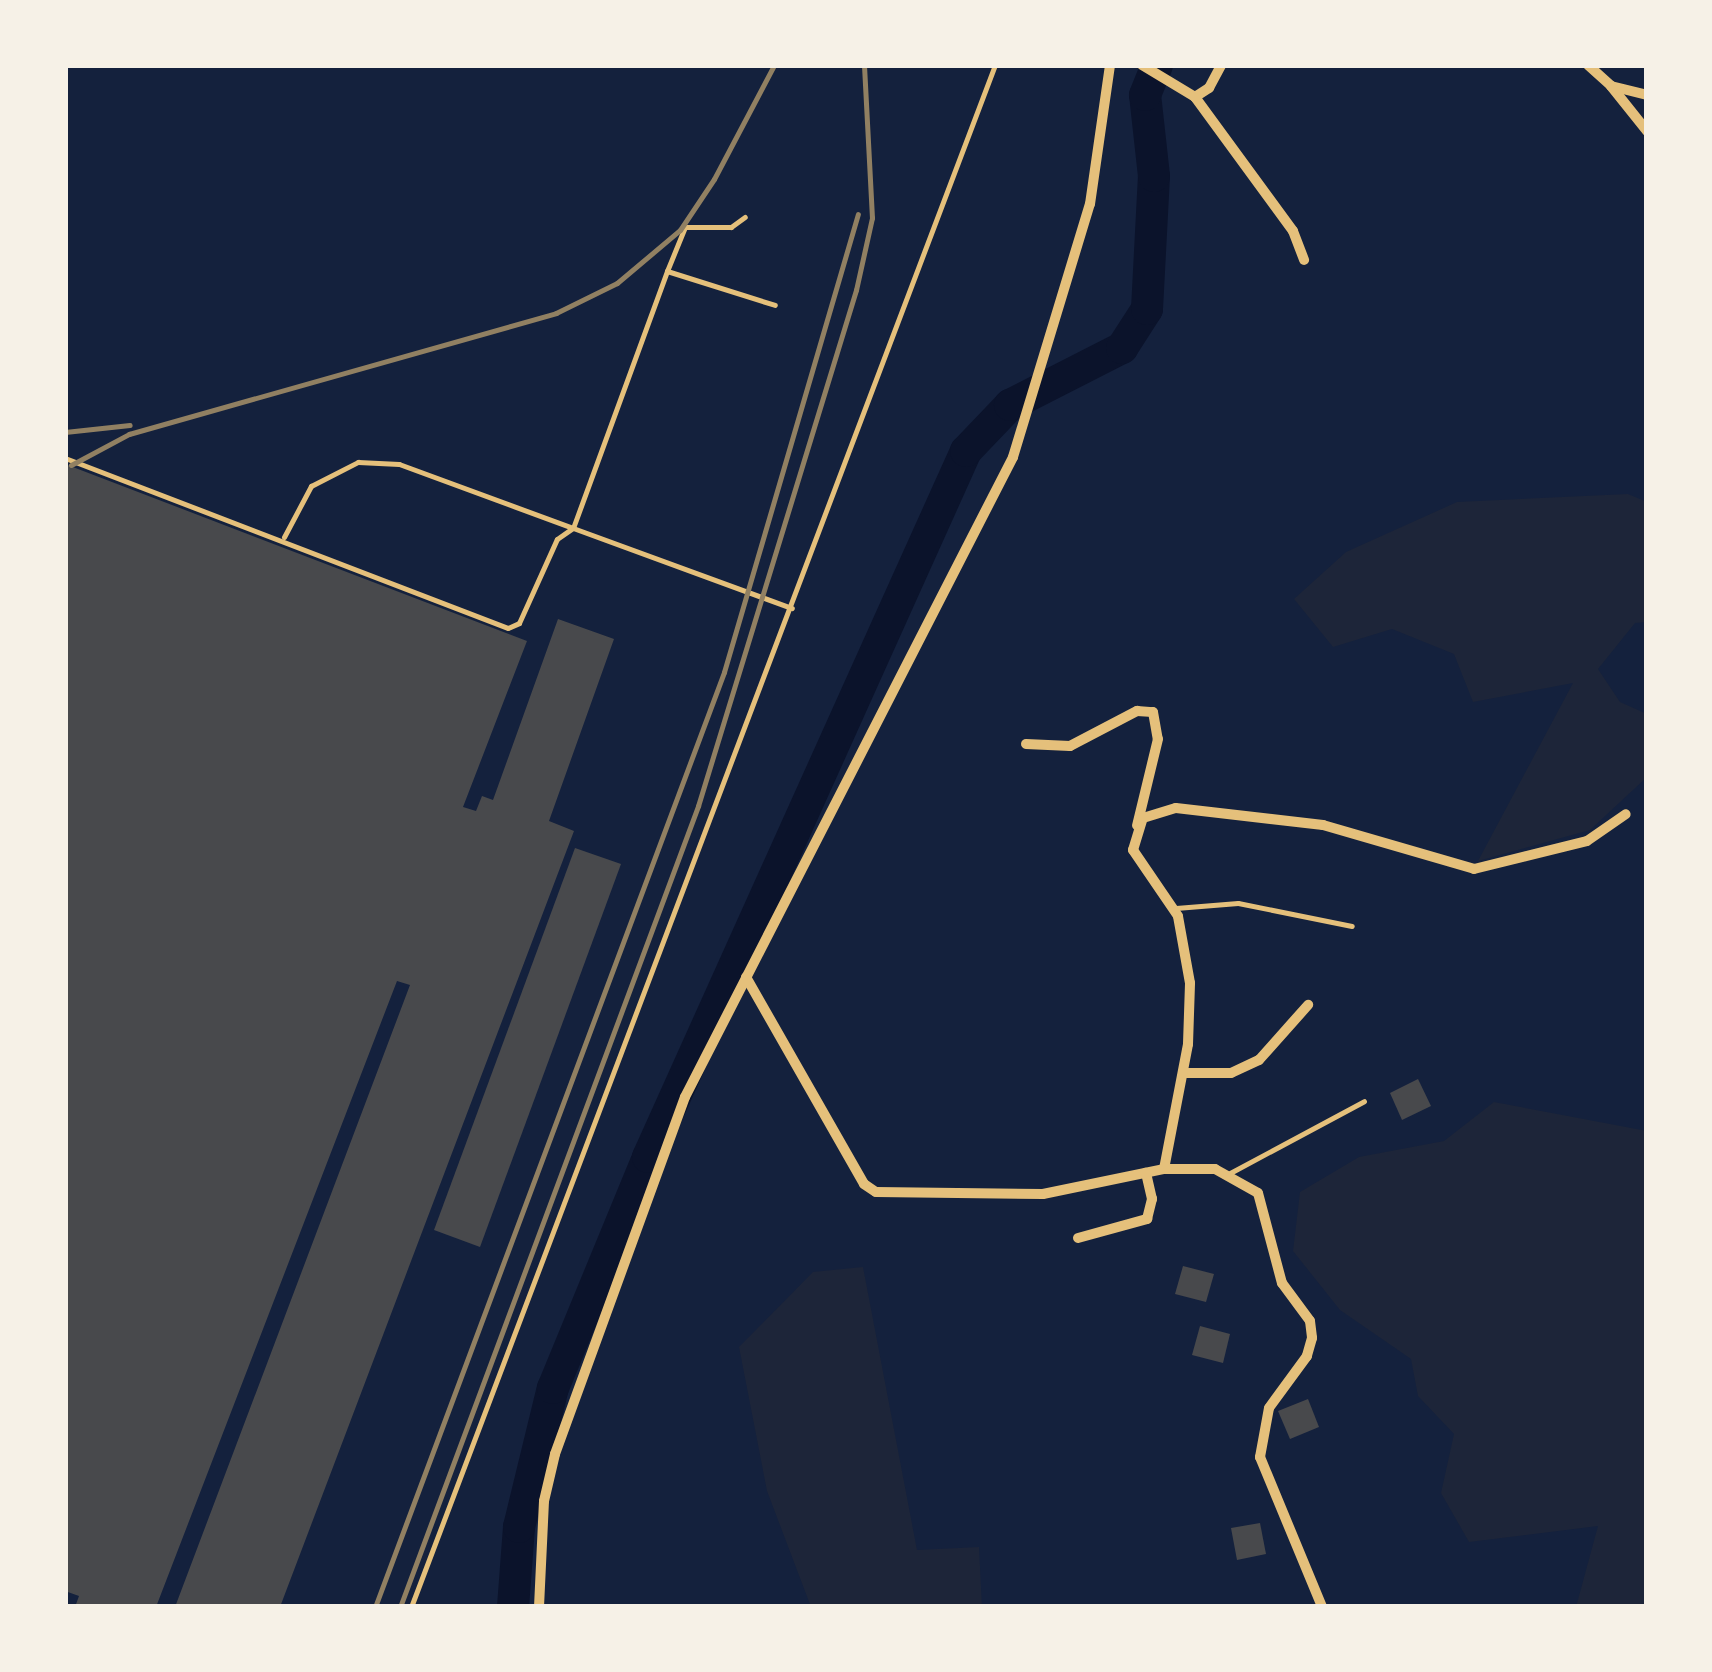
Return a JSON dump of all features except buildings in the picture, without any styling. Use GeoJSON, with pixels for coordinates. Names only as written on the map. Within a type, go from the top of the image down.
{"type":"FeatureCollection","features":[{"type":"Feature","properties":{"kind":"street"},"geometry":{"type":"LineString","coordinates":[[539,1607],[544,1501],[556,1454],[686,1096],[962,560],[1027,416],[1044,370],[1090,204],[1110,65]]}},
{"type":"Feature","properties":{"kind":"street"},"geometry":{"type":"LineString","coordinates":[[1142,65],[1195,97],[1293,232],[1304,260]]}},
{"type":"Feature","properties":{"kind":"street"},"geometry":{"type":"LineString","coordinates":[[1195,97],[1209,88],[1221,65]]}},
{"type":"Feature","properties":{"kind":"street"},"geometry":{"type":"LineString","coordinates":[[1588,65],[1611,86],[1647,131]]}},
{"type":"Feature","properties":{"kind":"street"},"geometry":{"type":"LineString","coordinates":[[1611,86],[1647,95]]}},
{"type":"Feature","properties":{"kind":"street"},"geometry":{"type":"LineString","coordinates":[[1026,744],[1070,746],[1137,711],[1153,712],[1158,740],[1135,812],[1134,850],[1173,908],[1190,983],[1184,1072],[1164,1169]]}},
{"type":"Feature","properties":{"kind":"street"},"geometry":{"type":"LineString","coordinates":[[1137,827],[1152,812],[1176,808],[1324,825],[1474,869],[1588,841],[1626,814]]}},
{"type":"Feature","properties":{"kind":"street"},"geometry":{"type":"LineString","coordinates":[[746,977],[864,1184],[876,1192],[1043,1194],[1164,1169],[1230,1173],[1258,1193],[1282,1283],[1310,1321],[1307,1356],[1269,1408],[1260,1458],[1322,1607]]}},
{"type":"Feature","properties":{"kind":"street"},"geometry":{"type":"LineString","coordinates":[[1184,1072],[1231,1073],[1259,1060],[1308,1005]]}},
{"type":"Feature","properties":{"kind":"street"},"geometry":{"type":"LineString","coordinates":[[1078,1238],[1147,1219],[1152,1198],[1146,1173]]}},
{"type":"Feature","properties":{"kind":"lane"},"geometry":{"type":"LineString","coordinates":[[411,1607],[995,65]]}},
{"type":"Feature","properties":{"kind":"lane"},"geometry":{"type":"LineString","coordinates":[[65,458],[284,538],[508,628],[519,623],[557,539],[573,528],[686,228],[731,227],[745,217]]}},
{"type":"Feature","properties":{"kind":"lane"},"geometry":{"type":"LineString","coordinates":[[667,272],[774,305]]}},
{"type":"Feature","properties":{"kind":"lane"},"geometry":{"type":"LineString","coordinates":[[284,538],[311,486],[358,462],[399,464],[792,608]]}},
{"type":"Feature","properties":{"kind":"lane"},"geometry":{"type":"LineString","coordinates":[[1173,908],[1238,904],[1352,926]]}},
{"type":"Feature","properties":{"kind":"lane"},"geometry":{"type":"LineString","coordinates":[[1230,1173],[1364,1102]]}},
{"type":"Feature","properties":{"kind":"shaded area"},"geometry":{"type":"Polygon","coordinates":[[[1628,494],[1647,502],[1647,622],[1635,623],[1598,669],[1620,702],[1647,714],[1647,777],[1590,830],[1478,861],[1573,683],[1473,702],[1454,654],[1392,629],[1333,647],[1294,599],[1346,552],[1457,502],[1628,494]]]}},
{"type":"Feature","properties":{"kind":"shaded area"},"geometry":{"type":"Polygon","coordinates":[[[1494,1102],[1647,1131],[1647,1607],[1576,1607],[1598,1526],[1469,1542],[1441,1493],[1454,1434],[1418,1396],[1411,1359],[1340,1310],[1293,1251],[1300,1192],[1359,1157],[1444,1141],[1494,1102]]]}},
{"type":"Feature","properties":{"kind":"shaded area"},"geometry":{"type":"Polygon","coordinates":[[[863,1267],[917,1550],[979,1547],[982,1607],[811,1607],[767,1491],[739,1347],[813,1272],[863,1267]]]}},
{"type":"Feature","properties":{"kind":"waterway"},"geometry":{"type":"LineString","coordinates":[[513,1607],[519,1527],[553,1388],[648,1157],[966,451],[1010,405],[1122,348],[1147,309],[1154,176],[1145,95],[1157,65]]}},
{"type":"Feature","properties":{"kind":"railway"},"geometry":{"type":"LineString","coordinates":[[71,465],[129,434],[556,313],[617,283],[680,230],[714,179],[774,65]]}},
{"type":"Feature","properties":{"kind":"railway"},"geometry":{"type":"LineString","coordinates":[[400,1607],[698,806],[856,290],[872,218],[864,65]]}},
{"type":"Feature","properties":{"kind":"railway"},"geometry":{"type":"LineString","coordinates":[[375,1607],[724,672],[858,214]]}},
{"type":"Feature","properties":{"kind":"railway"},"geometry":{"type":"LineString","coordinates":[[65,432],[130,425]]}}]}
